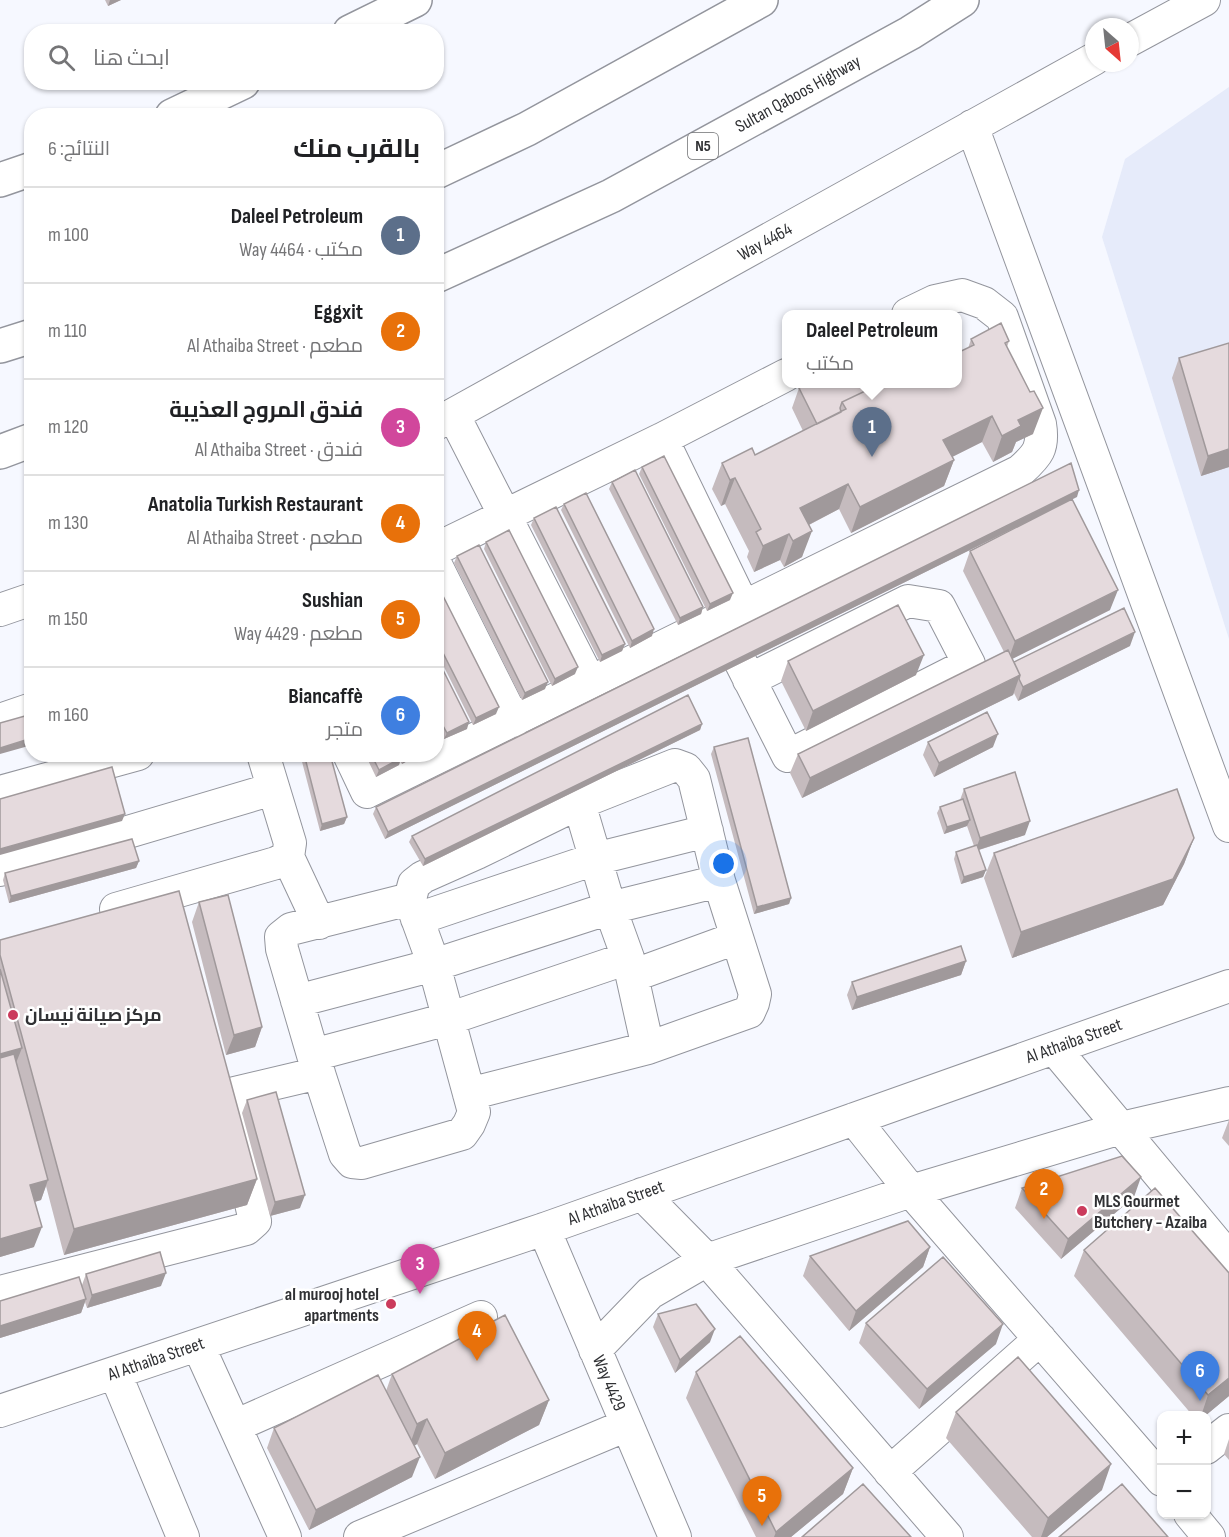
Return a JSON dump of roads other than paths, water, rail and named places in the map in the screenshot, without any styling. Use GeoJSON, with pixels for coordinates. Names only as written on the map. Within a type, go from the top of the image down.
{"type":"FeatureCollection","features":[{"type":"Feature","properties":{"kind":"main road"},"geometry":{"type":"LineString","coordinates":[[366,24],[415,0]]}},
{"type":"Feature","properties":{"kind":"main road"},"geometry":{"type":"LineString","coordinates":[[444,168],[527,129],[761,0]]}},
{"type":"Feature","properties":{"kind":"main road","name":"Sultan Qaboos Highway"},"geometry":{"type":"LineString","coordinates":[[444,272],[611,196],[910,33],[962,0]]}},
{"type":"Feature","properties":{"kind":"main road"},"geometry":{"type":"LineString","coordinates":[[189,108],[226,90]]}},
{"type":"Feature","properties":{"kind":"main road"},"geometry":{"type":"LineString","coordinates":[[0,180],[24,172]]}},
{"type":"Feature","properties":{"kind":"main road"},"geometry":{"type":"LineString","coordinates":[[0,346],[24,338]]}},
{"type":"Feature","properties":{"kind":"main road"},"geometry":{"type":"LineString","coordinates":[[0,452],[24,443]]}},
{"type":"Feature","properties":{"kind":"street"},"geometry":{"type":"LineString","coordinates":[[1139,35],[1204,0]]}},
{"type":"Feature","properties":{"kind":"street","name":"Way 4464"},"geometry":{"type":"LineString","coordinates":[[445,420],[1085,64]]}},
{"type":"Feature","properties":{"kind":"street"},"geometry":{"type":"LineString","coordinates":[[972,126],[1229,826]]}},
{"type":"Feature","properties":{"kind":"street"},"geometry":{"type":"LineString","coordinates":[[444,760],[590,682],[657,636],[744,608],[1020,471],[1035,458],[1043,442],[1040,424],[1002,317],[984,303],[962,295],[935,301],[918,310]]}},
{"type":"Feature","properties":{"kind":"street"},"geometry":{"type":"LineString","coordinates":[[444,545],[506,515],[584,490],[662,439],[782,377]]}},
{"type":"Feature","properties":{"kind":"street"},"geometry":{"type":"LineString","coordinates":[[445,420],[506,515],[590,682]]}},
{"type":"Feature","properties":{"kind":"street"},"geometry":{"type":"LineString","coordinates":[[662,439],[744,608]]}},
{"type":"Feature","properties":{"kind":"street"},"geometry":{"type":"LineString","coordinates":[[444,581],[514,721]]}},
{"type":"Feature","properties":{"kind":"street"},"geometry":{"type":"LineString","coordinates":[[908,601],[939,606],[969,664],[788,756],[745,671],[908,601]]}},
{"type":"Feature","properties":{"kind":"street"},"geometry":{"type":"LineString","coordinates":[[0,610],[24,602]]}},
{"type":"Feature","properties":{"kind":"street"},"geometry":{"type":"LineString","coordinates":[[0,720],[24,712]]}},
{"type":"Feature","properties":{"kind":"street"},"geometry":{"type":"LineString","coordinates":[[0,792],[109,762]]}},
{"type":"Feature","properties":{"kind":"street"},"geometry":{"type":"LineString","coordinates":[[265,762],[290,843],[288,857],[319,923]]}},
{"type":"Feature","properties":{"kind":"street"},"geometry":{"type":"LineString","coordinates":[[353,762],[367,792],[441,762]]}},
{"type":"Feature","properties":{"kind":"street"},"geometry":{"type":"LineString","coordinates":[[469,1094],[648,1048],[749,1012],[754,994],[719,881],[707,831],[694,779],[686,769],[675,765],[579,803],[423,877],[414,884],[413,909],[434,965],[448,1018],[469,1094],[474,1112],[462,1134],[362,1162],[352,1162],[345,1154],[316,1064],[282,949],[281,937],[291,929],[413,909],[707,831]]}},
{"type":"Feature","properties":{"kind":"street"},"geometry":{"type":"LineString","coordinates":[[0,870],[273,789]]}},
{"type":"Feature","properties":{"kind":"street"},"geometry":{"type":"LineString","coordinates":[[579,803],[630,967],[648,1048]]}},
{"type":"Feature","properties":{"kind":"street"},"geometry":{"type":"LineString","coordinates":[[89,916],[171,905],[288,857]]}},
{"type":"Feature","properties":{"kind":"street"},"geometry":{"type":"LineString","coordinates":[[297,1001],[434,965],[610,908],[719,881]]}},
{"type":"Feature","properties":{"kind":"street"},"geometry":{"type":"LineString","coordinates":[[0,1292],[246,1229],[255,1221],[223,1084],[316,1064],[448,1018],[736,938]]}},
{"type":"Feature","properties":{"kind":"street","name":"Al Athaiba Street"},"geometry":{"type":"LineString","coordinates":[[0,1411],[544,1229],[1229,986]]}},
{"type":"Feature","properties":{"kind":"street"},"geometry":{"type":"LineString","coordinates":[[1054,1048],[1229,1258]]}},
{"type":"Feature","properties":{"kind":"street"},"geometry":{"type":"LineString","coordinates":[[595,1350],[650,1293],[706,1260],[911,1191],[1121,1128],[1229,1103]]}},
{"type":"Feature","properties":{"kind":"street"},"geometry":{"type":"LineString","coordinates":[[854,1119],[911,1191],[1157,1475]]}},
{"type":"Feature","properties":{"kind":"street"},"geometry":{"type":"LineString","coordinates":[[642,1194],[706,1260],[947,1537]]}},
{"type":"Feature","properties":{"kind":"street","name":"Way 4429"},"geometry":{"type":"LineString","coordinates":[[544,1229],[675,1537]]}},
{"type":"Feature","properties":{"kind":"street"},"geometry":{"type":"LineString","coordinates":[[235,1426],[481,1317]]}},
{"type":"Feature","properties":{"kind":"street"},"geometry":{"type":"LineString","coordinates":[[890,1472],[1040,1339]]}},
{"type":"Feature","properties":{"kind":"street"},"geometry":{"type":"LineString","coordinates":[[198,1345],[285,1537]]}},
{"type":"Feature","properties":{"kind":"street"},"geometry":{"type":"LineString","coordinates":[[115,1373],[183,1537]]}},
{"type":"Feature","properties":{"kind":"street"},"geometry":{"type":"LineString","coordinates":[[360,1537],[627,1425]]}},
{"type":"Feature","properties":{"kind":"street"},"geometry":{"type":"LineString","coordinates":[[1211,1444],[1229,1430]]}},
{"type":"Feature","properties":{"kind":"street"},"geometry":{"type":"LineString","coordinates":[[1193,1519],[1209,1537]]}},
{"type":"Feature","properties":{"kind":"place","name":"Daleel Petroleum"},"geometry":{"type":"Point","coordinates":[872,457]}},
{"type":"Feature","properties":{"kind":"place","name":"مركز صيانة نيسان"},"geometry":{"type":"Point","coordinates":[13,1015]}},
{"type":"Feature","properties":{"kind":"place","name":"MLS Gourmet Butchery - Azaiba"},"geometry":{"type":"Point","coordinates":[1082,1211]}},
{"type":"Feature","properties":{"kind":"place","name":"Eggxit"},"geometry":{"type":"Point","coordinates":[1044,1219]}},
{"type":"Feature","properties":{"kind":"place","name":"فندق المروج العذيبة"},"geometry":{"type":"Point","coordinates":[420,1294]}},
{"type":"Feature","properties":{"kind":"place","name":"al murooj hotel apartments"},"geometry":{"type":"Point","coordinates":[391,1304]}},
{"type":"Feature","properties":{"kind":"place","name":"Anatolia Turkish Restaurant"},"geometry":{"type":"Point","coordinates":[477,1361]}},
{"type":"Feature","properties":{"kind":"place","name":"Biancaffè"},"geometry":{"type":"Point","coordinates":[1200,1401]}},
{"type":"Feature","properties":{"kind":"place","name":"Sushian"},"geometry":{"type":"Point","coordinates":[762,1526]}}]}
